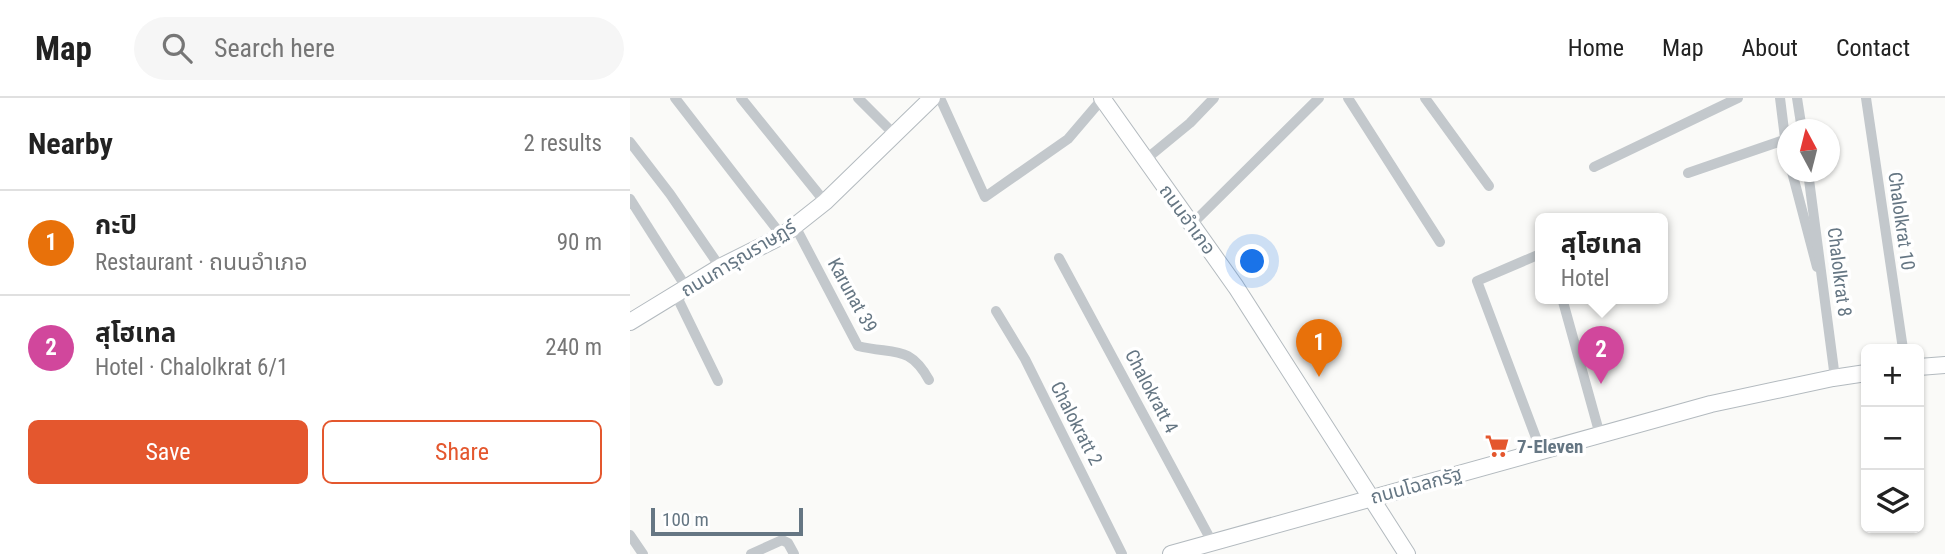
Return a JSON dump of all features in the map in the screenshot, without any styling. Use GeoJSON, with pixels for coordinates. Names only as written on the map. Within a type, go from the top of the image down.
{"type":"FeatureCollection","features":[{"type":"Feature","properties":{"kind":"street"},"geometry":{"type":"LineString","coordinates":[[675,98],[789,231]]}},
{"type":"Feature","properties":{"kind":"street"},"geometry":{"type":"LineString","coordinates":[[741,98],[825,202]]}},
{"type":"Feature","properties":{"kind":"street"},"geometry":{"type":"LineString","coordinates":[[858,98],[895,135]]}},
{"type":"Feature","properties":{"kind":"street","name":"ถนนการุณราษฏร์"},"geometry":{"type":"LineString","coordinates":[[630,322],[720,267],[789,231],[825,202],[932,98]]}},
{"type":"Feature","properties":{"kind":"street"},"geometry":{"type":"LineString","coordinates":[[940,98],[985,197],[1068,139],[1103,98]]}},
{"type":"Feature","properties":{"kind":"street","name":"ถนนอำเภอ"},"geometry":{"type":"LineString","coordinates":[[1103,98],[1236,287],[1407,554]]}},
{"type":"Feature","properties":{"kind":"street"},"geometry":{"type":"LineString","coordinates":[[1145,160],[1190,123],[1214,98]]}},
{"type":"Feature","properties":{"kind":"street"},"geometry":{"type":"LineString","coordinates":[[1192,224],[1320,98]]}},
{"type":"Feature","properties":{"kind":"street"},"geometry":{"type":"LineString","coordinates":[[1348,98],[1440,242]]}},
{"type":"Feature","properties":{"kind":"street"},"geometry":{"type":"LineString","coordinates":[[1425,98],[1489,186]]}},
{"type":"Feature","properties":{"kind":"street"},"geometry":{"type":"LineString","coordinates":[[1594,166],[1738,98]]}},
{"type":"Feature","properties":{"kind":"street"},"geometry":{"type":"LineString","coordinates":[[1780,98],[1782,119]]}},
{"type":"Feature","properties":{"kind":"street"},"geometry":{"type":"LineString","coordinates":[[1797,98],[1800,119]]}},
{"type":"Feature","properties":{"kind":"street","name":"Chalolkrat 10"},"geometry":{"type":"LineString","coordinates":[[1866,98],[1902,344]]}},
{"type":"Feature","properties":{"kind":"street"},"geometry":{"type":"LineString","coordinates":[[630,142],[720,267]]}},
{"type":"Feature","properties":{"kind":"street"},"geometry":{"type":"LineString","coordinates":[[1688,173],[1777,142]]}},
{"type":"Feature","properties":{"kind":"street"},"geometry":{"type":"LineString","coordinates":[[1794,182],[1812,254],[1824,282]]}},
{"type":"Feature","properties":{"kind":"street","name":"Chalolkrat 8"},"geometry":{"type":"LineString","coordinates":[[1809,182],[1835,378]]}},
{"type":"Feature","properties":{"kind":"street"},"geometry":{"type":"LineString","coordinates":[[630,199],[681,291],[718,381]]}},
{"type":"Feature","properties":{"kind":"street","name":"Karunat 39"},"geometry":{"type":"LineString","coordinates":[[789,231],[858,346],[908,354],[920,364],[929,380]]}},
{"type":"Feature","properties":{"kind":"street"},"geometry":{"type":"LineString","coordinates":[[1535,256],[1477,281],[1541,451]]}},
{"type":"Feature","properties":{"kind":"street","name":"Chalokratt 4"},"geometry":{"type":"LineString","coordinates":[[1059,258],[1205,547]]}},
{"type":"Feature","properties":{"kind":"street"},"geometry":{"type":"LineString","coordinates":[[1564,304],[1600,435]]}},
{"type":"Feature","properties":{"kind":"street","name":"Chalokratt 2"},"geometry":{"type":"LineString","coordinates":[[996,311],[1025,359],[1122,554]]}},
{"type":"Feature","properties":{"kind":"street"},"geometry":{"type":"LineString","coordinates":[[1924,367],[1945,365]]}},
{"type":"Feature","properties":{"kind":"street","name":"ถนนโฉลกรัฐ"},"geometry":{"type":"LineString","coordinates":[[1171,554],[1205,547],[1371,497],[1711,404],[1861,374]]}},
{"type":"Feature","properties":{"kind":"street"},"geometry":{"type":"LineString","coordinates":[[630,535],[643,554]]}},
{"type":"Feature","properties":{"kind":"street"},"geometry":{"type":"LineString","coordinates":[[751,554],[782,540],[788,543],[794,554]]}},
{"type":"Feature","properties":{"kind":"place","name":"กะปิ"},"geometry":{"type":"Point","coordinates":[1319,377]}},
{"type":"Feature","properties":{"kind":"place","name":"สุโฮเทล"},"geometry":{"type":"Point","coordinates":[1601,384]}},
{"type":"Feature","properties":{"kind":"place","name":"7-Eleven"},"geometry":{"type":"Point","coordinates":[1497,446]}}]}
